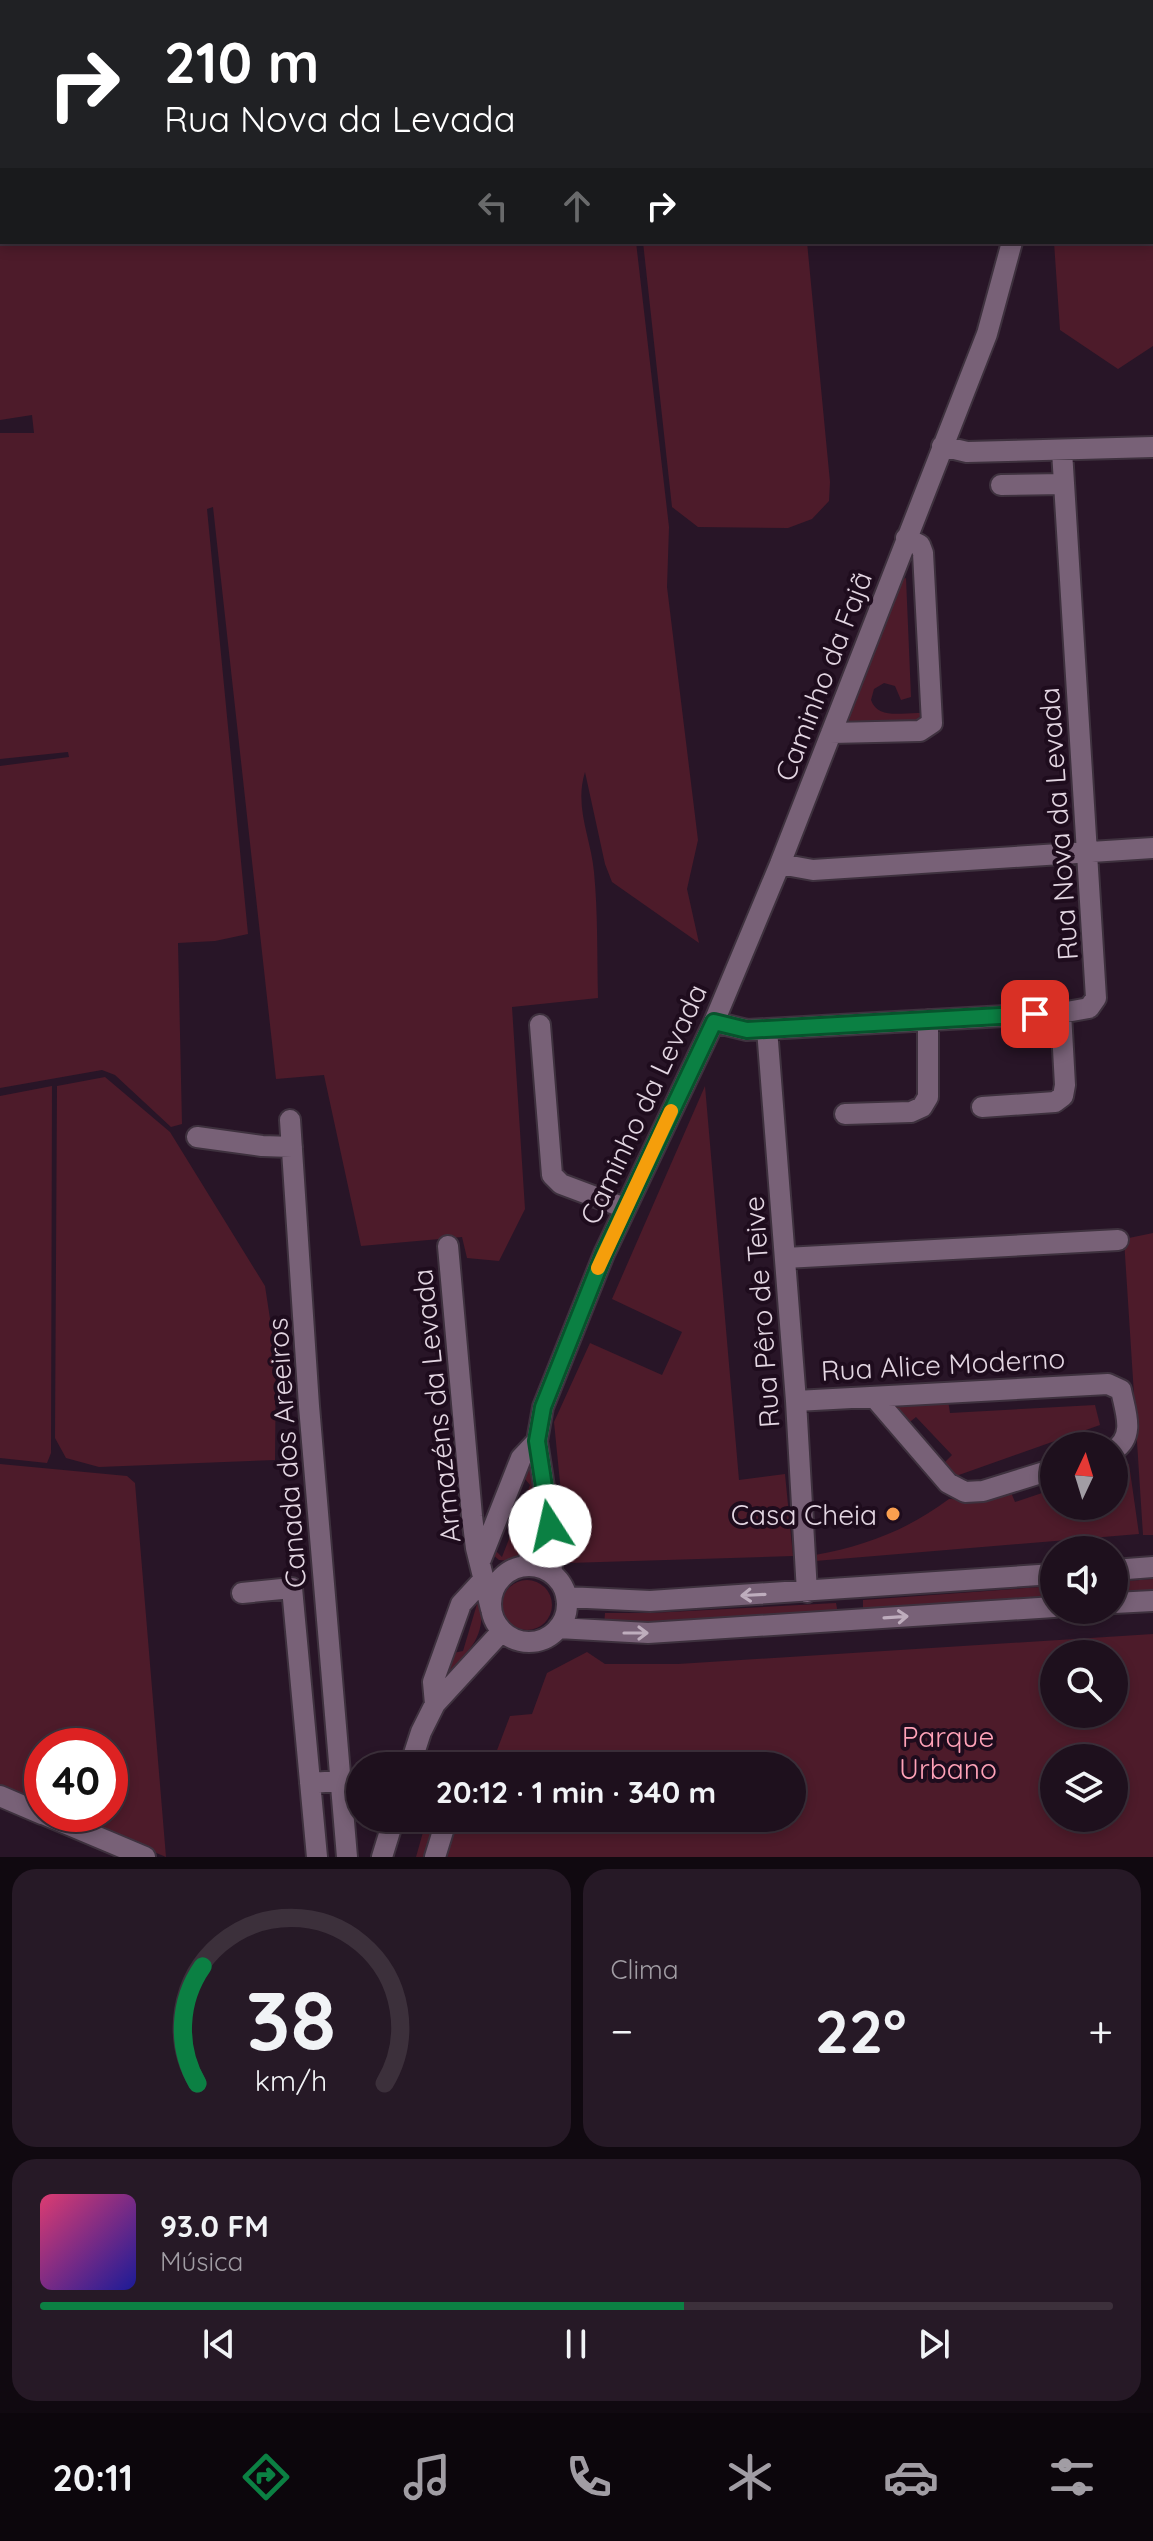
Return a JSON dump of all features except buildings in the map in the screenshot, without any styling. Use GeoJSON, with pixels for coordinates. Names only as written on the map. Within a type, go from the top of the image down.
{"type":"FeatureCollection","features":[{"type":"Feature","properties":{"kind":"street","name":"Caminho da Fajã"},"geometry":{"type":"LineString","coordinates":[[755,926],[987,334],[1011,244]]}},
{"type":"Feature","properties":{"kind":"street"},"geometry":{"type":"LineString","coordinates":[[942,446],[967,452],[1153,447]]}},
{"type":"Feature","properties":{"kind":"street","name":"Rua Nova da Levada"},"geometry":{"type":"LineString","coordinates":[[714,1022],[747,1030],[1061,1013],[1089,1008],[1096,998],[1062,451]]}},
{"type":"Feature","properties":{"kind":"street"},"geometry":{"type":"LineString","coordinates":[[1001,485],[1064,484]]}},
{"type":"Feature","properties":{"kind":"street"},"geometry":{"type":"LineString","coordinates":[[831,733],[920,731],[932,723],[923,553],[920,545],[906,538]]}},
{"type":"Feature","properties":{"kind":"street"},"geometry":{"type":"LineString","coordinates":[[780,864],[813,870],[1153,848]]}},
{"type":"Feature","properties":{"kind":"street","name":"Caminho da Levada"},"geometry":{"type":"LineString","coordinates":[[552,1574],[551,1538],[537,1441],[543,1407],[625,1208],[714,1022],[755,926]]}},
{"type":"Feature","properties":{"kind":"street"},"geometry":{"type":"LineString","coordinates":[[982,1107],[1055,1102],[1063,1096],[1061,1013]]}},
{"type":"Feature","properties":{"kind":"street"},"geometry":{"type":"LineString","coordinates":[[845,1114],[911,1112],[922,1107],[928,1097],[928,1020]]}},
{"type":"Feature","properties":{"kind":"street"},"geometry":{"type":"LineString","coordinates":[[540,1025],[552,1175],[561,1184],[625,1208]]}},
{"type":"Feature","properties":{"kind":"street","name":"Rua Pêro de Teive"},"geometry":{"type":"LineString","coordinates":[[767,1029],[796,1401],[807,1592]]}},
{"type":"Feature","properties":{"kind":"street","name":"Canada dos Areeiros"},"geometry":{"type":"LineString","coordinates":[[290,1120],[309,1406],[347,1752]]}},
{"type":"Feature","properties":{"kind":"street"},"geometry":{"type":"LineString","coordinates":[[197,1137],[292,1147]]}},
{"type":"Feature","properties":{"kind":"street"},"geometry":{"type":"LineString","coordinates":[[785,1258],[1118,1240]]}},
{"type":"Feature","properties":{"kind":"street","name":"Armazéns da Levada"},"geometry":{"type":"LineString","coordinates":[[448,1246],[476,1548],[489,1571]]}},
{"type":"Feature","properties":{"kind":"street","name":"Rua Alice Moderno"},"geometry":{"type":"LineString","coordinates":[[796,1401],[1108,1384],[1121,1390],[1128,1432]]}},
{"type":"Feature","properties":{"kind":"street"},"geometry":{"type":"LineString","coordinates":[[874,1397],[948,1483],[965,1492],[983,1491],[1040,1473]]}},
{"type":"Feature","properties":{"kind":"street","name":"Caminho da Levada"},"geometry":{"type":"LineString","coordinates":[[489,1571],[521,1458],[537,1441]]}},
{"type":"Feature","properties":{"kind":"street","name":"Caminho da Levada"},"geometry":{"type":"LineString","coordinates":[[526,1566],[536,1546],[546,1502]]}},
{"type":"Feature","properties":{"kind":"street"},"geometry":{"type":"LineString","coordinates":[[435,1704],[433,1682],[461,1604],[489,1571],[526,1566],[552,1574],[566,1597],[566,1608],[558,1628],[541,1640],[531,1642],[520,1641],[502,1631],[494,1621],[491,1609],[489,1571]]}},
{"type":"Feature","properties":{"kind":"street"},"geometry":{"type":"LineString","coordinates":[[1128,1569],[1153,1567]]}},
{"type":"Feature","properties":{"kind":"street"},"geometry":{"type":"LineString","coordinates":[[566,1597],[650,1601],[1040,1575]]}},
{"type":"Feature","properties":{"kind":"street"},"geometry":{"type":"LineString","coordinates":[[242,1593],[292,1588],[317,1857]]}},
{"type":"Feature","properties":{"kind":"street"},"geometry":{"type":"LineString","coordinates":[[1128,1602],[1153,1601]]}},
{"type":"Feature","properties":{"kind":"street"},"geometry":{"type":"LineString","coordinates":[[558,1628],[648,1633],[1040,1608]]}},
{"type":"Feature","properties":{"kind":"street"},"geometry":{"type":"LineString","coordinates":[[415,1752],[435,1704],[502,1631]]}},
{"type":"Feature","properties":{"kind":"street"},"geometry":{"type":"LineString","coordinates":[[310,1783],[346,1784]]}},
{"type":"Feature","properties":{"kind":"street"},"geometry":{"type":"LineString","coordinates":[[0,1796],[24,1806]]}},
{"type":"Feature","properties":{"kind":"street"},"geometry":{"type":"LineString","coordinates":[[85,1832],[145,1857]]}},
{"type":"Feature","properties":{"kind":"street","name":"Canada dos Areeiros"},"geometry":{"type":"LineString","coordinates":[[347,1857],[348,1832]]}},
{"type":"Feature","properties":{"kind":"street"},"geometry":{"type":"LineString","coordinates":[[382,1857],[390,1832]]}},
{"type":"Feature","properties":{"kind":"street"},"geometry":{"type":"LineString","coordinates":[[435,1857],[443,1832]]}},
{"type":"Feature","properties":{"kind":"green space"},"geometry":{"type":"Polygon","coordinates":[[[0,244],[636,244],[669,527],[667,587],[698,840],[687,889],[699,943],[612,882],[605,864],[585,772],[581,798],[594,872],[598,998],[512,1007],[525,1209],[499,1261],[467,1258],[462,1237],[361,1246],[324,1075],[276,1079],[213,507],[207,509],[248,934],[215,941],[178,943],[182,1124],[171,1127],[115,1075],[102,1070],[0,1088],[0,766],[69,757],[68,752],[0,759],[0,433],[34,433],[32,415],[0,420],[0,244]]]}},
{"type":"Feature","properties":{"kind":"green space"},"geometry":{"type":"Polygon","coordinates":[[[643,244],[807,244],[830,482],[829,501],[812,519],[788,528],[698,527],[672,507],[643,244]]]}},
{"type":"Feature","properties":{"kind":"green space"},"geometry":{"type":"Polygon","coordinates":[[[1054,244],[1153,244],[1153,346],[1118,369],[1060,330],[1054,244]]]}},
{"type":"Feature","properties":{"kind":"green space"},"geometry":{"type":"Polygon","coordinates":[[[906,578],[911,697],[901,700],[895,686],[884,683],[874,689],[871,700],[885,713],[921,713],[918,722],[845,723],[900,580],[906,578]]]}},
{"type":"Feature","properties":{"kind":"green space"},"geometry":{"type":"Polygon","coordinates":[[[105,1077],[170,1132],[265,1286],[276,1358],[275,1460],[99,1467],[66,1458],[55,1438],[57,1086],[105,1077]]]}},
{"type":"Feature","properties":{"kind":"green space"},"geometry":{"type":"Polygon","coordinates":[[[52,1086],[51,1453],[47,1463],[0,1458],[0,1096],[52,1086]]]}},
{"type":"Feature","properties":{"kind":"green space"},"geometry":{"type":"Polygon","coordinates":[[[705,1086],[739,1480],[785,1474],[793,1556],[568,1563],[554,1422],[590,1343],[662,1375],[682,1332],[612,1299],[705,1086]]]}},
{"type":"Feature","properties":{"kind":"green space"},"geometry":{"type":"Polygon","coordinates":[[[1153,1233],[1153,1535],[1143,1535],[1124,1239],[1153,1233]]]}},
{"type":"Feature","properties":{"kind":"green space"},"geometry":{"type":"Polygon","coordinates":[[[948,1400],[950,1413],[1095,1405],[1100,1425],[1080,1432],[1040,1432],[1040,1446],[956,1476],[943,1464],[952,1455],[916,1417],[906,1425],[892,1405],[948,1400]]]}},
{"type":"Feature","properties":{"kind":"green space"},"geometry":{"type":"Polygon","coordinates":[[[527,1459],[536,1504],[533,1538],[529,1548],[515,1561],[499,1560],[492,1554],[493,1548],[502,1557],[530,1485],[521,1474],[527,1459]]]}},
{"type":"Feature","properties":{"kind":"green space"},"geometry":{"type":"Polygon","coordinates":[[[0,1464],[127,1476],[135,1483],[166,1857],[106,1832],[128,1832],[128,1728],[24,1728],[24,1797],[0,1787],[0,1464]]]}},
{"type":"Feature","properties":{"kind":"green space"},"geometry":{"type":"Polygon","coordinates":[[[1128,1464],[1139,1534],[1040,1536],[1040,1542],[815,1561],[815,1555],[852,1547],[902,1528],[949,1499],[977,1500],[1010,1490],[1015,1502],[1040,1494],[1040,1520],[1128,1520],[1128,1464]]]}},
{"type":"Feature","properties":{"kind":"green space"},"geometry":{"type":"Polygon","coordinates":[[[1153,1579],[1153,1593],[1128,1595],[1128,1581],[1153,1579]]]}},
{"type":"Feature","properties":{"kind":"green space"},"geometry":{"type":"Polygon","coordinates":[[[527,1580],[545,1587],[552,1605],[545,1623],[527,1630],[509,1623],[502,1605],[509,1587],[527,1580]]]}},
{"type":"Feature","properties":{"kind":"green space"},"geometry":{"type":"Polygon","coordinates":[[[1040,1587],[1040,1601],[863,1614],[863,1600],[1040,1587]]]}},
{"type":"Feature","properties":{"kind":"green space"},"geometry":{"type":"Polygon","coordinates":[[[472,1600],[481,1606],[477,1638],[443,1678],[448,1654],[463,1651],[477,1604],[468,1603],[472,1600]]]}},
{"type":"Feature","properties":{"kind":"green space"},"geometry":{"type":"Polygon","coordinates":[[[836,1603],[838,1614],[604,1625],[605,1613],[836,1603]]]}},
{"type":"Feature","properties":{"kind":"green space","name":"Parque Urbano"},"geometry":{"type":"Polygon","coordinates":[[[1153,1634],[1153,1857],[416,1857],[423,1832],[806,1832],[806,1752],[496,1752],[510,1716],[532,1714],[547,1673],[587,1652],[605,1664],[678,1664],[1040,1641],[1040,1728],[1128,1728],[1128,1640],[1058,1640],[1153,1634]]]}},
{"type":"Feature","properties":{"kind":"slow traffic"},"geometry":{"type":"LineString","coordinates":[[598,1268],[671,1111]]}},
{"type":"Feature","properties":{"kind":"place","name":"Casa Cheia"},"geometry":{"type":"Point","coordinates":[893,1514]}},
{"type":"Feature","properties":{"kind":"route"},"geometry":{"type":"LineString","coordinates":[[550,1526],[537,1441],[543,1407],[604,1254],[714,1022],[747,1030],[1035,1014]]}}]}
